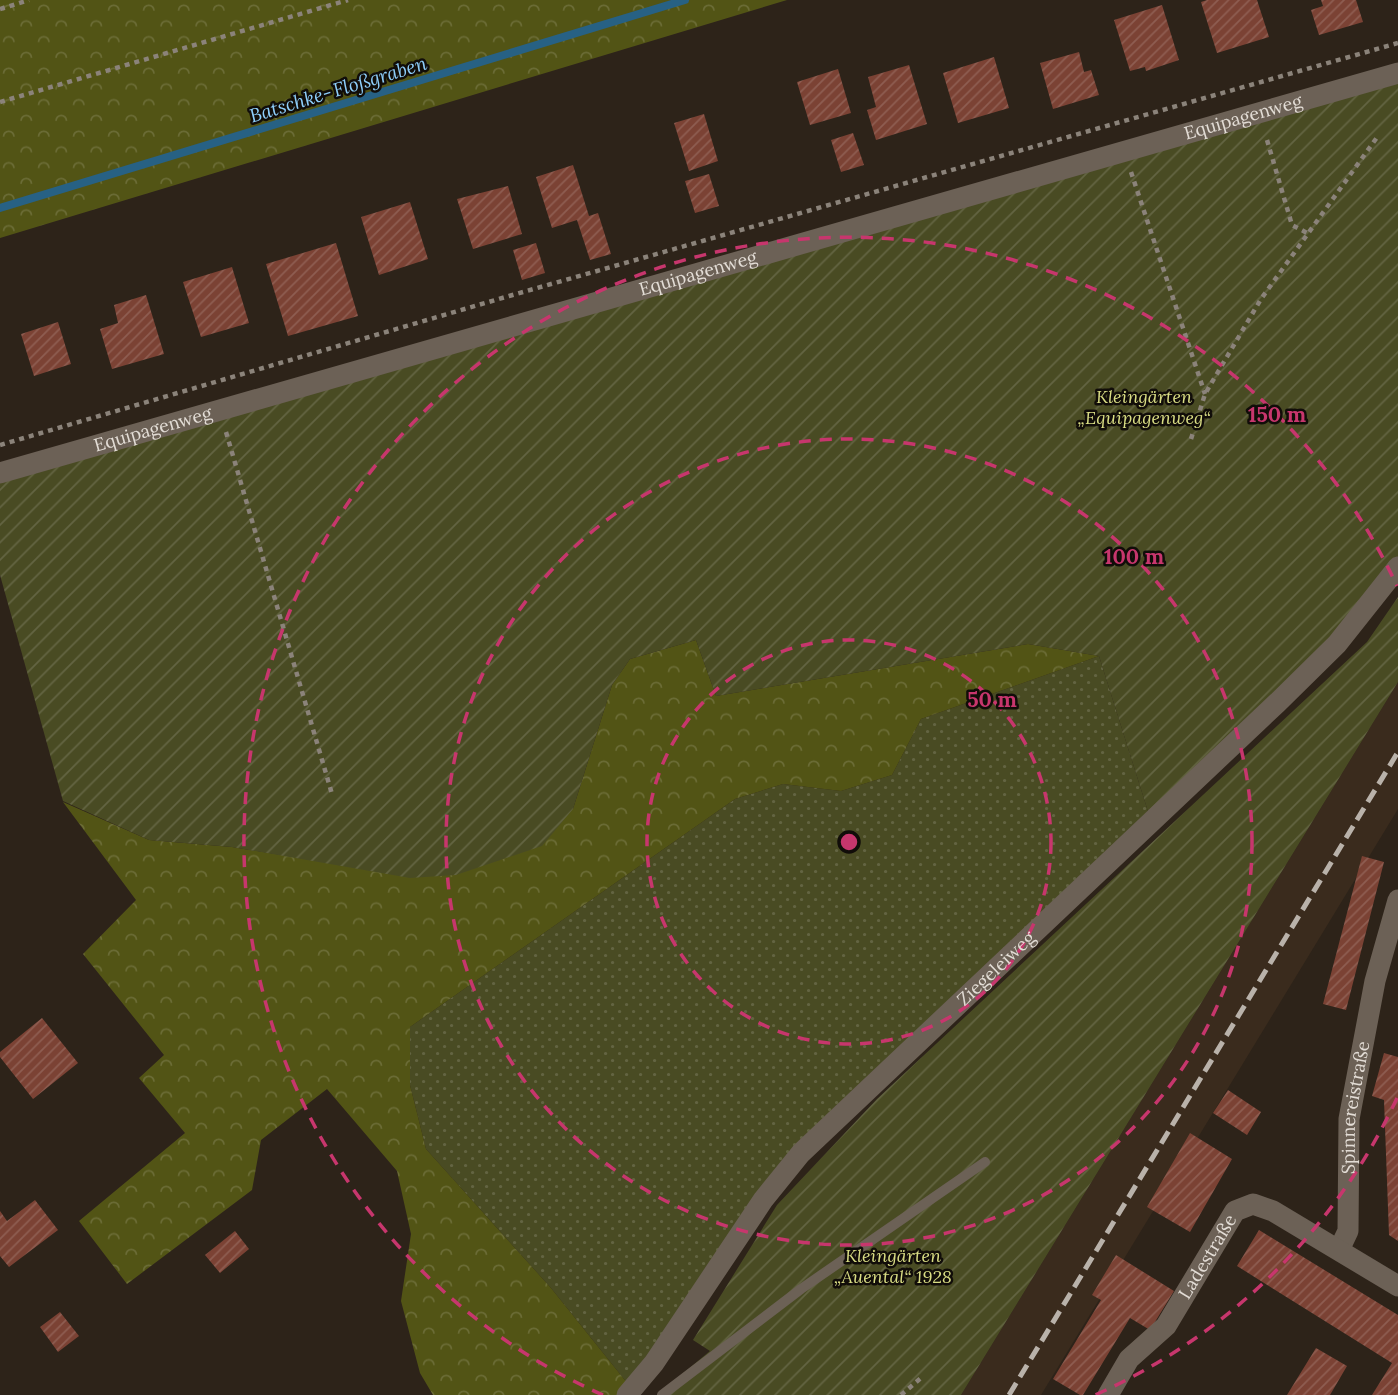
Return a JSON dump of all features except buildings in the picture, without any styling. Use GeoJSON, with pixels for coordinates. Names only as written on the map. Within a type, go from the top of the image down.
{"type":"FeatureCollection","features":[{"type":"Feature","properties":{"kind":"street","name":"Equipagenweg"},"geometry":{"type":"LineString","coordinates":[[0,473],[1398,73]]}},
{"type":"Feature","properties":{"kind":"street","name":"Ziegeleiweg"},"geometry":{"type":"LineString","coordinates":[[627,1395],[643,1379],[763,1200],[801,1153],[1277,703],[1336,644],[1398,567]]}},
{"type":"Feature","properties":{"kind":"street","name":"Spinnereistraße"},"geometry":{"type":"LineString","coordinates":[[1339,1250],[1348,1231],[1349,1119],[1375,981],[1398,900]]}},
{"type":"Feature","properties":{"kind":"street","name":"Ladestraße"},"geometry":{"type":"LineString","coordinates":[[1108,1395],[1129,1359],[1166,1326],[1235,1211],[1254,1204],[1339,1250]]}},
{"type":"Feature","properties":{"kind":"street"},"geometry":{"type":"LineString","coordinates":[[1339,1250],[1398,1286]]}},
{"type":"Feature","properties":{"kind":"lane"},"geometry":{"type":"LineString","coordinates":[[662,1395],[801,1289],[985,1162]]}},
{"type":"Feature","properties":{"kind":"path"},"geometry":{"type":"LineString","coordinates":[[0,9],[29,0]]}},
{"type":"Feature","properties":{"kind":"path"},"geometry":{"type":"LineString","coordinates":[[0,102],[348,0]]}},
{"type":"Feature","properties":{"kind":"path"},"geometry":{"type":"LineString","coordinates":[[0,445],[617,265],[1398,43]]}},
{"type":"Feature","properties":{"kind":"path"},"geometry":{"type":"LineString","coordinates":[[1191,439],[1205,394],[1261,299],[1378,136]]}},
{"type":"Feature","properties":{"kind":"path"},"geometry":{"type":"LineString","coordinates":[[1267,140],[1292,225],[1309,234]]}},
{"type":"Feature","properties":{"kind":"path"},"geometry":{"type":"LineString","coordinates":[[1124,151],[1205,394]]}},
{"type":"Feature","properties":{"kind":"path"},"geometry":{"type":"LineString","coordinates":[[219,410],[332,794]]}},
{"type":"Feature","properties":{"kind":"path"},"geometry":{"type":"LineString","coordinates":[[901,1395],[922,1377]]}},
{"type":"Feature","properties":{"kind":"shaded area"},"geometry":{"type":"Polygon","coordinates":[[[1398,682],[1398,809],[1041,1395],[961,1395],[1398,682]]]}},
{"type":"Feature","properties":{"kind":"green space"},"geometry":{"type":"Polygon","coordinates":[[[0,0],[787,0],[0,238],[0,0]]]}},
{"type":"Feature","properties":{"kind":"green space","name":"Kleingärten „Equipagenweg“"},"geometry":{"type":"Polygon","coordinates":[[[1398,73],[1398,567],[1151,821],[1099,656],[1028,644],[716,696],[696,640],[630,659],[612,685],[573,809],[542,846],[456,875],[410,878],[232,847],[149,840],[63,801],[0,575],[0,473],[1398,73]]]}},
{"type":"Feature","properties":{"kind":"green space","name":"Kleingärten „Auental“ 1928"},"geometry":{"type":"Polygon","coordinates":[[[1398,597],[1398,682],[961,1395],[664,1395],[663,1390],[710,1351],[693,1340],[777,1205],[877,1099],[1367,642],[1398,597]]]}},
{"type":"Feature","properties":{"kind":"green space"},"geometry":{"type":"Polygon","coordinates":[[[696,640],[716,696],[1028,644],[1099,656],[921,719],[892,775],[841,791],[783,784],[735,799],[410,1027],[410,1085],[426,1149],[551,1288],[632,1389],[627,1395],[433,1395],[420,1373],[401,1301],[411,1234],[397,1171],[327,1089],[261,1140],[252,1190],[127,1284],[79,1221],[185,1133],[139,1078],[164,1055],[83,954],[136,900],[63,802],[149,840],[232,847],[312,860],[573,809],[612,685],[630,659],[696,640]]]}},
{"type":"Feature","properties":{"kind":"green space"},"geometry":{"type":"Polygon","coordinates":[[[1099,656],[1151,821],[801,1153],[632,1389],[551,1288],[426,1149],[410,1085],[410,1027],[735,799],[783,784],[841,791],[892,775],[921,719],[1099,656]]]}},
{"type":"Feature","properties":{"kind":"waterway","name":"Batschke‐Floßgraben"},"geometry":{"type":"LineString","coordinates":[[0,208],[685,0]]}},
{"type":"Feature","properties":{"kind":"railway"},"geometry":{"type":"LineString","coordinates":[[1009,1395],[1398,752]]}}]}
